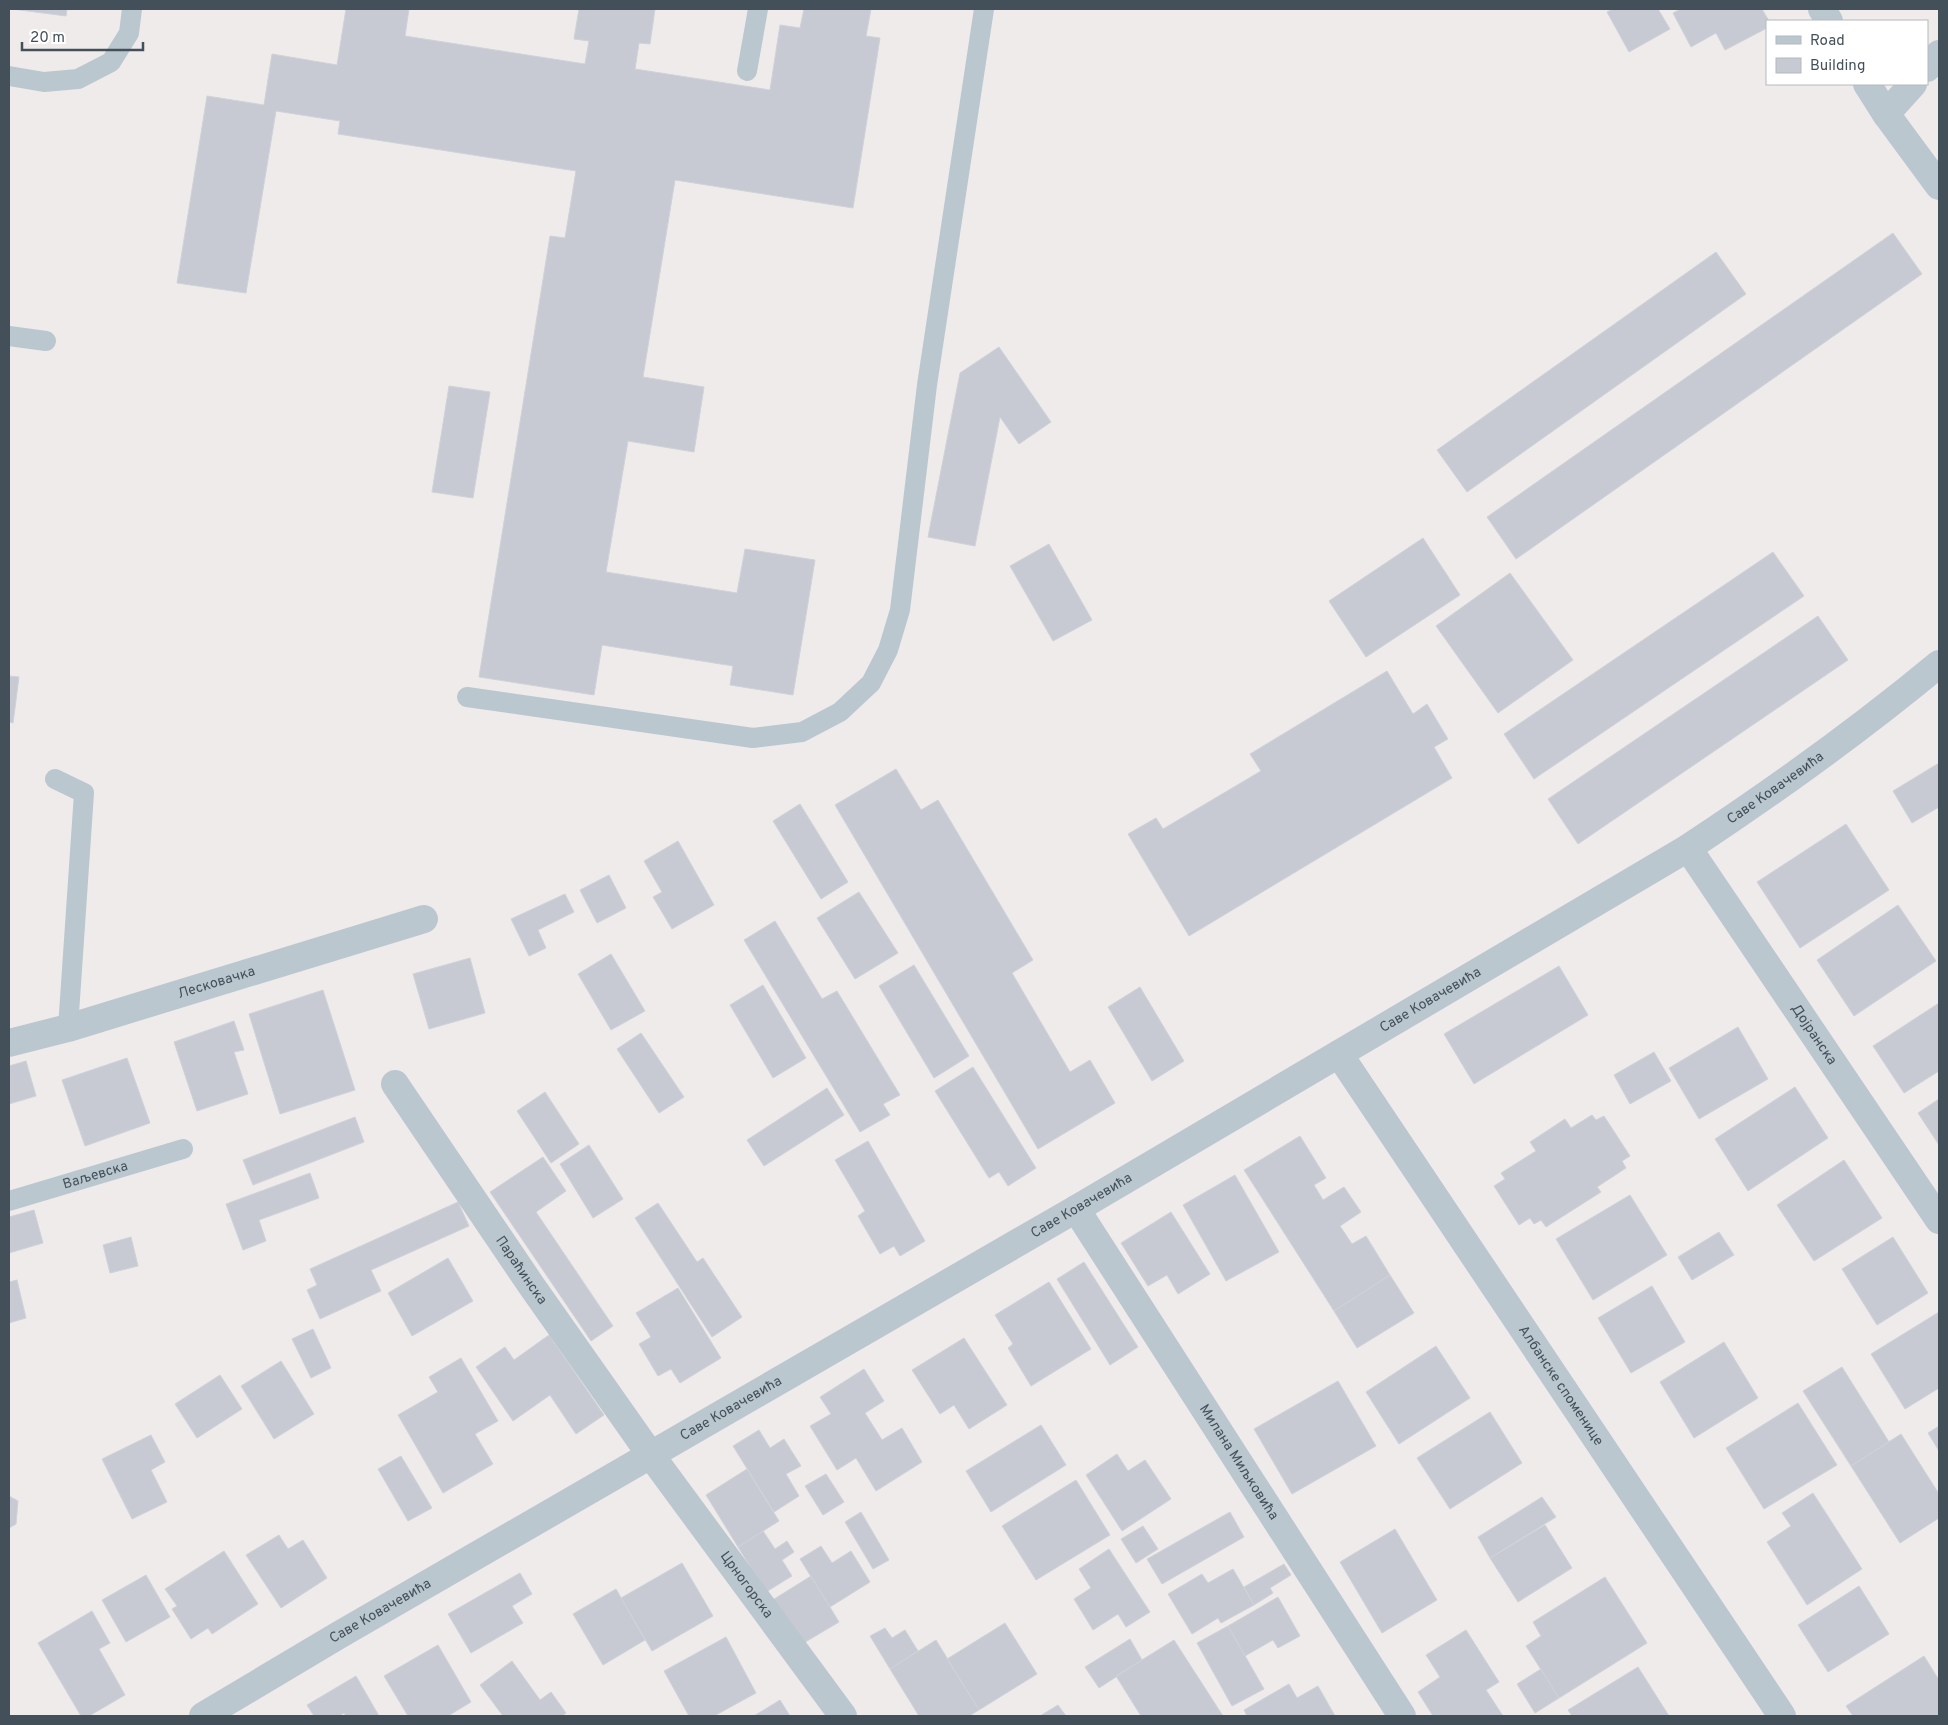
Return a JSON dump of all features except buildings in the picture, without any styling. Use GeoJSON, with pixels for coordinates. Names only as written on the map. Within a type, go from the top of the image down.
{"type":"FeatureCollection","features":[{"type":"Feature","properties":{"kind":"street"},"geometry":{"type":"LineString","coordinates":[[1822,9],[1828,20]]}},
{"type":"Feature","properties":{"kind":"street"},"geometry":{"type":"LineString","coordinates":[[1928,67],[1939,54]]}},
{"type":"Feature","properties":{"kind":"street"},"geometry":{"type":"LineString","coordinates":[[1868,85],[1886,114],[1939,186]]}},
{"type":"Feature","properties":{"kind":"street"},"geometry":{"type":"LineString","coordinates":[[1886,114],[1912,85]]}},
{"type":"Feature","properties":{"kind":"street","name":"Саве Ковачевића"},"geometry":{"type":"LineString","coordinates":[[203,1716],[650,1454],[1076,1208],[1688,848],[1783,785],[1882,711],[1939,664]]}},
{"type":"Feature","properties":{"kind":"street","name":"Дојранска"},"geometry":{"type":"LineString","coordinates":[[1688,848],[1939,1220]]}},
{"type":"Feature","properties":{"kind":"street","name":"Лесковачка"},"geometry":{"type":"LineString","coordinates":[[9,1043],[68,1028],[424,919]]}},
{"type":"Feature","properties":{"kind":"street","name":"Албанске споменице"},"geometry":{"type":"LineString","coordinates":[[1339,1054],[1782,1716]]}},
{"type":"Feature","properties":{"kind":"street","name":"Параћинска"},"geometry":{"type":"LineString","coordinates":[[395,1084],[515,1262],[650,1454]]}},
{"type":"Feature","properties":{"kind":"street","name":"Милана Миљковића"},"geometry":{"type":"LineString","coordinates":[[1076,1208],[1402,1716]]}},
{"type":"Feature","properties":{"kind":"street","name":"Црногорска"},"geometry":{"type":"LineString","coordinates":[[650,1454],[843,1716]]}},
{"type":"Feature","properties":{"kind":"lane"},"geometry":{"type":"LineString","coordinates":[[9,76],[44,82],[78,79],[110,62],[129,33],[132,9]]}},
{"type":"Feature","properties":{"kind":"lane"},"geometry":{"type":"LineString","coordinates":[[747,70],[758,9]]}},
{"type":"Feature","properties":{"kind":"lane"},"geometry":{"type":"LineString","coordinates":[[467,697],[753,738],[802,732],[840,712],[871,683],[888,650],[900,610],[927,385],[984,9]]}},
{"type":"Feature","properties":{"kind":"lane"},"geometry":{"type":"LineString","coordinates":[[9,336],[46,340]]}},
{"type":"Feature","properties":{"kind":"lane"},"geometry":{"type":"LineString","coordinates":[[55,779],[84,793],[68,1028]]}},
{"type":"Feature","properties":{"kind":"lane","name":"Ваљевска"},"geometry":{"type":"LineString","coordinates":[[9,1201],[182,1149]]}}]}
